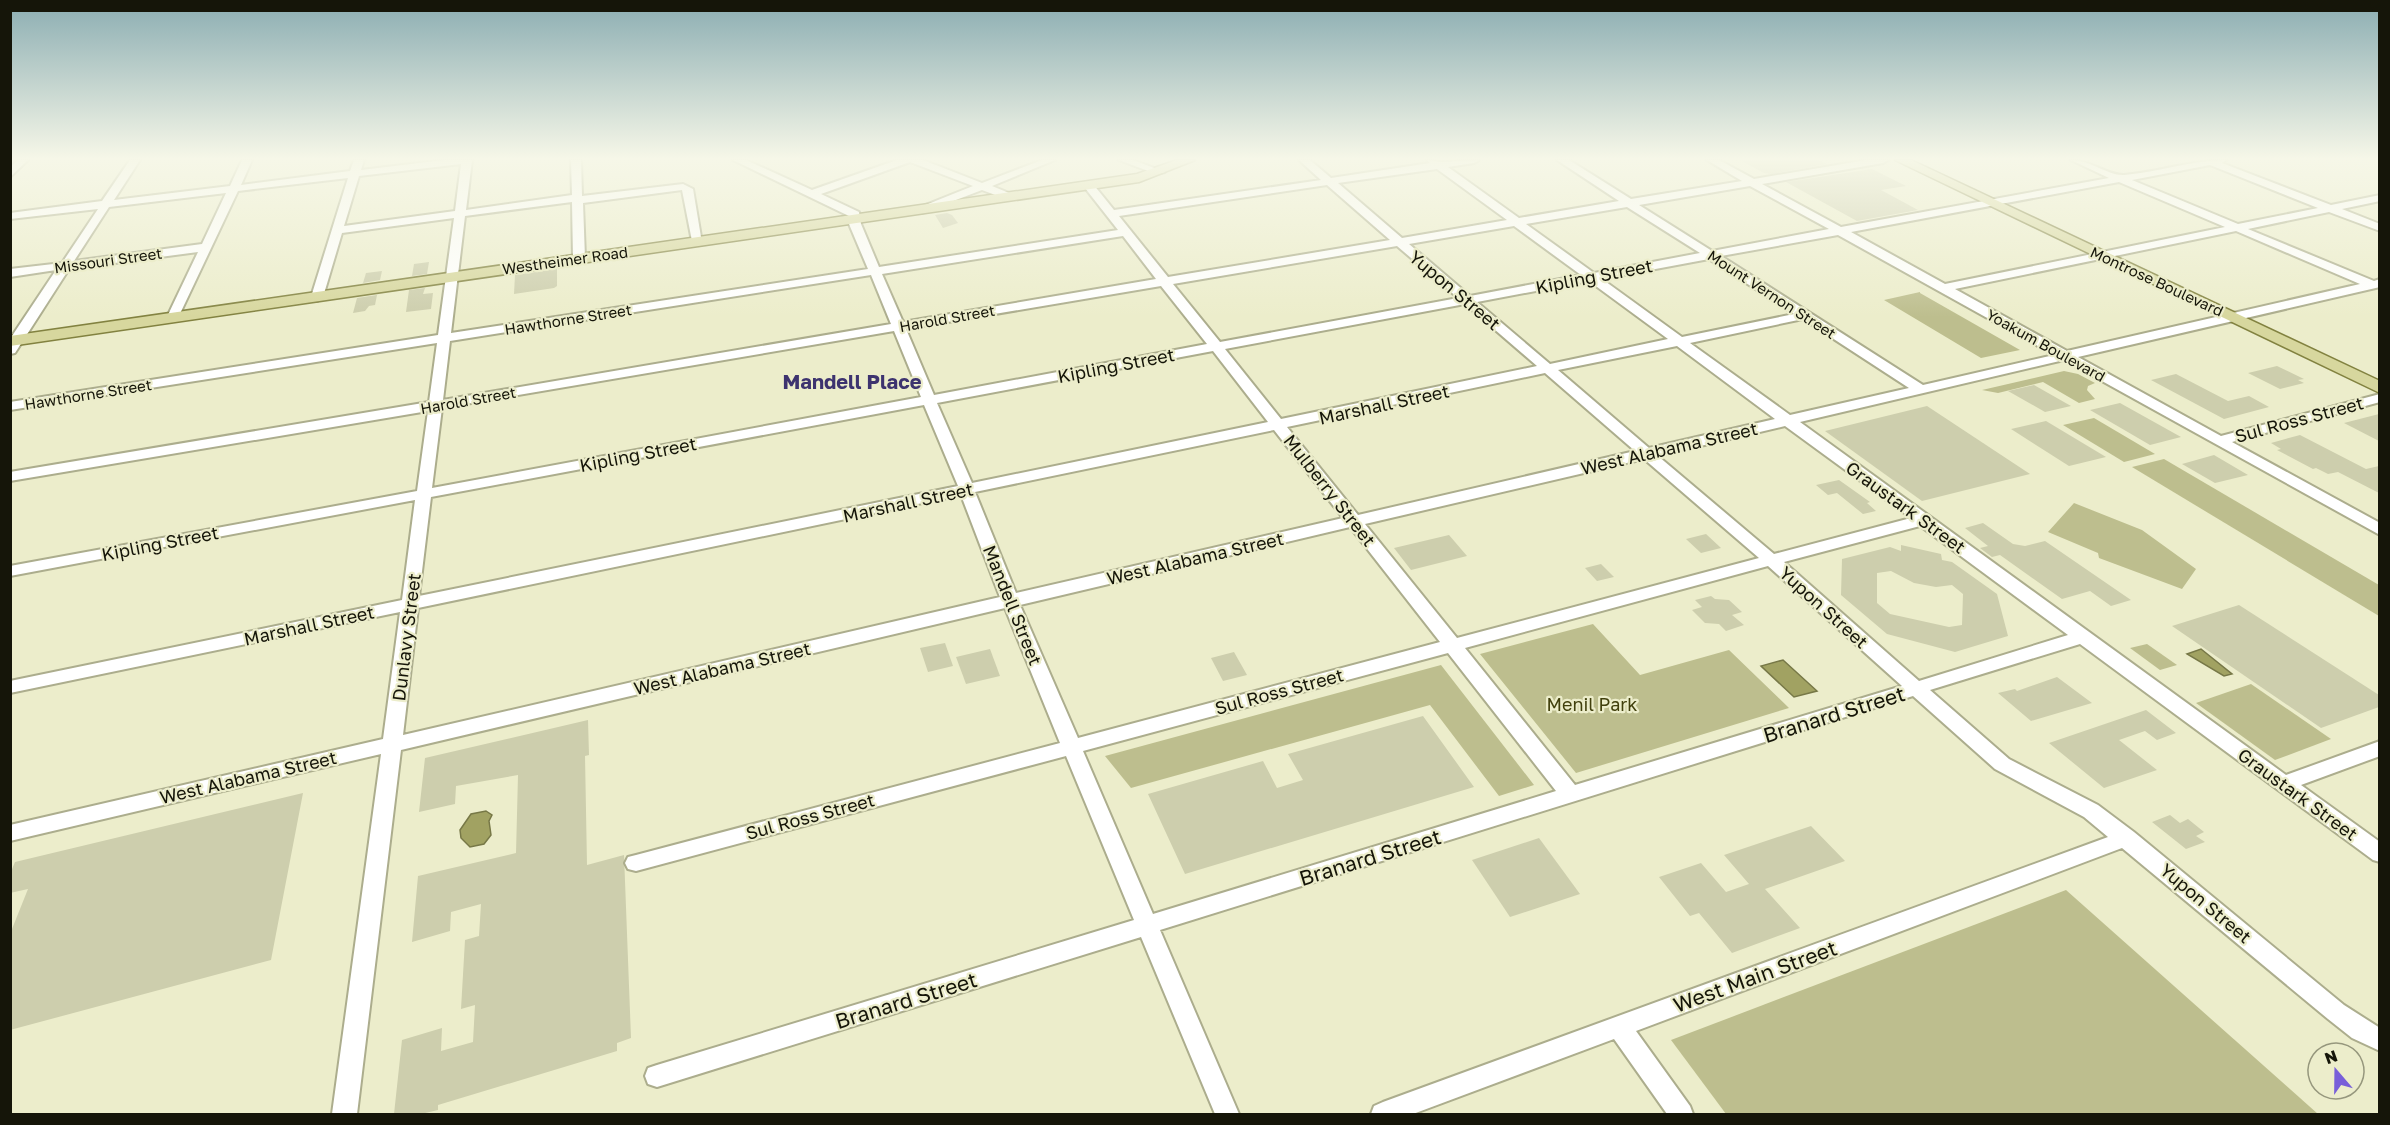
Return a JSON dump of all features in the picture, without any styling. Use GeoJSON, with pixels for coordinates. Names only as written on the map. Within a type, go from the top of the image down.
{"type":"FeatureCollection","features":[{"type":"Feature","properties":{"kind":"main road","name":"Westheimer Road"},"geometry":{"type":"LineString","coordinates":[[13,344],[173,317],[903,212]]}},
{"type":"Feature","properties":{"kind":"main road","name":"Montrose Boulevard"},"geometry":{"type":"LineString","coordinates":[[2011,212],[2379,388]]}},
{"type":"Feature","properties":{"kind":"street"},"geometry":{"type":"LineString","coordinates":[[10,216],[38,212]]}},
{"type":"Feature","properties":{"kind":"street"},"geometry":{"type":"LineString","coordinates":[[13,344],[101,212]]}},
{"type":"Feature","properties":{"kind":"street"},"geometry":{"type":"LineString","coordinates":[[173,317],[222,212]]}},
{"type":"Feature","properties":{"kind":"street"},"geometry":{"type":"LineString","coordinates":[[317,297],[343,212]]}},
{"type":"Feature","properties":{"kind":"street"},"geometry":{"type":"LineString","coordinates":[[338,230],[464,212]]}},
{"type":"Feature","properties":{"kind":"street"},"geometry":{"type":"LineString","coordinates":[[577,212],[579,258]]}},
{"type":"Feature","properties":{"kind":"street"},"geometry":{"type":"LineString","coordinates":[[693,212],[698,241]]}},
{"type":"Feature","properties":{"kind":"street"},"geometry":{"type":"LineString","coordinates":[[854,212],[855,219]]}},
{"type":"Feature","properties":{"kind":"street"},"geometry":{"type":"LineString","coordinates":[[1112,214],[1122,212]]}},
{"type":"Feature","properties":{"kind":"street","name":"Yupon Street"},"geometry":{"type":"LineString","coordinates":[[1364,212],[1771,560],[2002,764],[2091,811],[2370,1035]]}},
{"type":"Feature","properties":{"kind":"street","name":"Graustark Street"},"geometry":{"type":"LineString","coordinates":[[1504,212],[2379,854]]}},
{"type":"Feature","properties":{"kind":"street","name":"Harold Street"},"geometry":{"type":"LineString","coordinates":[[10,477],[1573,212]]}},
{"type":"Feature","properties":{"kind":"street","name":"Mount Vernon Street"},"geometry":{"type":"LineString","coordinates":[[1644,212],[1922,390]]}},
{"type":"Feature","properties":{"kind":"street","name":"Yoakum Boulevard"},"geometry":{"type":"LineString","coordinates":[[1815,212],[2225,439],[2379,519]]}},
{"type":"Feature","properties":{"kind":"street","name":"Kipling Street"},"geometry":{"type":"LineString","coordinates":[[10,571],[1940,212]]}},
{"type":"Feature","properties":{"kind":"street"},"geometry":{"type":"LineString","coordinates":[[2201,212],[2377,285]]}},
{"type":"Feature","properties":{"kind":"street"},"geometry":{"type":"LineString","coordinates":[[1950,287],[2308,212]]}},
{"type":"Feature","properties":{"kind":"street"},"geometry":{"type":"LineString","coordinates":[[2340,212],[2379,228]]}},
{"type":"Feature","properties":{"kind":"street","name":"Dunlavy Street"},"geometry":{"type":"LineString","coordinates":[[344,1114],[460,213]]}},
{"type":"Feature","properties":{"kind":"street","name":"Mulberry Street"},"geometry":{"type":"LineString","coordinates":[[1112,214],[1571,795]]}},
{"type":"Feature","properties":{"kind":"street","name":"Mandell Street"},"geometry":{"type":"LineString","coordinates":[[855,219],[967,490],[1010,601],[1227,1114]]}},
{"type":"Feature","properties":{"kind":"street","name":"Hawthorne Street"},"geometry":{"type":"LineString","coordinates":[[10,406],[1126,232]]}},
{"type":"Feature","properties":{"kind":"street","name":"Missouri Street"},"geometry":{"type":"LineString","coordinates":[[10,273],[206,247]]}},
{"type":"Feature","properties":{"kind":"street","name":"West Alabama Street"},"geometry":{"type":"LineString","coordinates":[[10,833],[2377,285]]}},
{"type":"Feature","properties":{"kind":"street","name":"Marshall Street"},"geometry":{"type":"LineString","coordinates":[[10,687],[1549,370],[1805,315]]}},
{"type":"Feature","properties":{"kind":"street","name":"Sul Ross Street"},"geometry":{"type":"LineString","coordinates":[[2225,439],[2379,398]]}},
{"type":"Feature","properties":{"kind":"street","name":"Yoakum Boulevard"},"geometry":{"type":"LineString","coordinates":[[2225,439],[2379,530]]}},
{"type":"Feature","properties":{"kind":"street","name":"Sul Ross Street"},"geometry":{"type":"LineString","coordinates":[[636,863],[1923,520]]}},
{"type":"Feature","properties":{"kind":"street","name":"Branard Street"},"geometry":{"type":"LineString","coordinates":[[657,1076],[2082,636]]}},
{"type":"Feature","properties":{"kind":"street"},"geometry":{"type":"LineString","coordinates":[[2283,784],[2379,748]]}},
{"type":"Feature","properties":{"kind":"street","name":"West Main Street"},"geometry":{"type":"LineString","coordinates":[[1383,1114],[2127,838]]}},
{"type":"Feature","properties":{"kind":"street"},"geometry":{"type":"LineString","coordinates":[[1619,1026],[1682,1114]]}},
{"type":"Feature","properties":{"kind":"green space"},"geometry":{"type":"Polygon","coordinates":[[[1920,292],[2020,350],[1981,358],[1884,300],[1920,292]]]}},
{"type":"Feature","properties":{"kind":"green space"},"geometry":{"type":"Polygon","coordinates":[[[2064,371],[2078,374],[2095,383],[2088,386],[2087,390],[2095,399],[2079,403],[2043,382],[1998,393],[1982,390],[2064,371]]]}},
{"type":"Feature","properties":{"kind":"green space"},"geometry":{"type":"Polygon","coordinates":[[[2094,418],[2155,454],[2124,462],[2063,425],[2094,418]]]}},
{"type":"Feature","properties":{"kind":"green space"},"geometry":{"type":"Polygon","coordinates":[[[2164,459],[2379,585],[2379,616],[2132,467],[2164,459]]]}},
{"type":"Feature","properties":{"kind":"green space"},"geometry":{"type":"Polygon","coordinates":[[[2074,503],[2142,530],[2196,569],[2182,589],[2099,558],[2098,553],[2048,532],[2074,503]]]}},
{"type":"Feature","properties":{"kind":"green space","name":"Menil Park"},"geometry":{"type":"Polygon","coordinates":[[[1593,624],[1640,675],[1729,650],[1789,708],[1576,773],[1480,654],[1593,624]]]}},
{"type":"Feature","properties":{"kind":"green space"},"geometry":{"type":"Polygon","coordinates":[[[2147,644],[2177,665],[2160,670],[2130,648],[2147,644]]]}},
{"type":"Feature","properties":{"kind":"green space"},"geometry":{"type":"Polygon","coordinates":[[[1441,665],[1534,785],[1499,796],[1430,705],[1131,788],[1105,756],[1441,665]]]}},
{"type":"Feature","properties":{"kind":"green space"},"geometry":{"type":"Polygon","coordinates":[[[2251,684],[2331,739],[2275,760],[2196,703],[2251,684]]]}},
{"type":"Feature","properties":{"kind":"green space"},"geometry":{"type":"Polygon","coordinates":[[[2066,890],[2318,1114],[1726,1114],[1671,1040],[2066,890]]]}},
{"type":"Feature","properties":{"kind":"shaded area"},"geometry":{"type":"Polygon","coordinates":[[[2201,649],[2232,674],[2224,676],[2187,654],[2201,649]]]}},
{"type":"Feature","properties":{"kind":"shaded area"},"geometry":{"type":"Polygon","coordinates":[[[1783,660],[1817,691],[1794,697],[1761,666],[1783,660]]]}},
{"type":"Feature","properties":{"kind":"shaded area"},"geometry":{"type":"Polygon","coordinates":[[[486,811],[492,815],[489,821],[491,835],[484,844],[470,847],[461,838],[460,830],[471,814],[486,811]]]}},
{"type":"Feature","properties":{"kind":"building"},"geometry":{"type":"Polygon","coordinates":[[[1842,212],[1904,212],[1857,221],[1842,212]]]}},
{"type":"Feature","properties":{"kind":"building"},"geometry":{"type":"Polygon","coordinates":[[[947,213],[952,215],[958,223],[943,228],[935,215],[947,213]]]}},
{"type":"Feature","properties":{"kind":"building"},"geometry":{"type":"Polygon","coordinates":[[[429,262],[427,274],[412,276],[414,264],[429,262]]]}},
{"type":"Feature","properties":{"kind":"building"},"geometry":{"type":"Polygon","coordinates":[[[557,269],[557,286],[554,288],[514,294],[515,275],[557,269]]]}},
{"type":"Feature","properties":{"kind":"building"},"geometry":{"type":"Polygon","coordinates":[[[382,271],[380,280],[363,283],[366,273],[382,271]]]}},
{"type":"Feature","properties":{"kind":"building"},"geometry":{"type":"Polygon","coordinates":[[[425,288],[423,294],[433,293],[431,309],[406,312],[409,290],[425,288]]]}},
{"type":"Feature","properties":{"kind":"building"},"geometry":{"type":"Polygon","coordinates":[[[377,295],[375,305],[369,306],[365,311],[353,313],[357,298],[377,295]]]}},
{"type":"Feature","properties":{"kind":"building"},"geometry":{"type":"Polygon","coordinates":[[[2277,366],[2304,379],[2298,380],[2304,383],[2280,389],[2248,373],[2277,366]]]}},
{"type":"Feature","properties":{"kind":"building"},"geometry":{"type":"Polygon","coordinates":[[[2176,374],[2228,401],[2249,396],[2269,407],[2224,419],[2151,380],[2176,374]]]}},
{"type":"Feature","properties":{"kind":"building"},"geometry":{"type":"Polygon","coordinates":[[[2034,385],[2071,406],[2045,412],[2008,391],[2034,385]]]}},
{"type":"Feature","properties":{"kind":"building"},"geometry":{"type":"Polygon","coordinates":[[[2120,403],[2181,437],[2150,445],[2090,410],[2120,403]]]}},
{"type":"Feature","properties":{"kind":"building"},"geometry":{"type":"Polygon","coordinates":[[[1927,406],[2030,474],[1922,501],[1825,431],[1927,406]]]}},
{"type":"Feature","properties":{"kind":"building"},"geometry":{"type":"Polygon","coordinates":[[[2379,414],[2379,441],[2344,423],[2379,414]]]}},
{"type":"Feature","properties":{"kind":"building"},"geometry":{"type":"Polygon","coordinates":[[[2046,421],[2106,457],[2069,466],[2011,429],[2046,421]]]}},
{"type":"Feature","properties":{"kind":"building"},"geometry":{"type":"Polygon","coordinates":[[[2300,435],[2366,469],[2379,466],[2379,493],[2338,472],[2328,474],[2316,468],[2313,469],[2277,450],[2281,449],[2271,443],[2300,435]]]}},
{"type":"Feature","properties":{"kind":"building"},"geometry":{"type":"Polygon","coordinates":[[[2214,455],[2248,475],[2215,483],[2182,464],[2214,455]]]}},
{"type":"Feature","properties":{"kind":"building"},"geometry":{"type":"Polygon","coordinates":[[[1839,480],[1870,502],[1867,503],[1876,511],[1863,514],[1837,493],[1828,495],[1816,485],[1839,480]]]}},
{"type":"Feature","properties":{"kind":"building"},"geometry":{"type":"Polygon","coordinates":[[[1983,523],[2013,544],[2025,546],[2045,541],[2131,600],[2111,606],[2090,591],[2062,599],[2000,555],[1992,557],[1980,548],[1988,546],[1965,528],[1983,523]]]}},
{"type":"Feature","properties":{"kind":"building"},"geometry":{"type":"Polygon","coordinates":[[[1706,534],[1721,548],[1701,553],[1686,539],[1706,534]]]}},
{"type":"Feature","properties":{"kind":"building"},"geometry":{"type":"Polygon","coordinates":[[[1449,535],[1467,556],[1411,570],[1394,548],[1449,535]]]}},
{"type":"Feature","properties":{"kind":"building"},"geometry":{"type":"Polygon","coordinates":[[[1901,545],[1941,554],[1942,560],[1952,562],[1997,594],[2008,636],[1955,652],[1887,634],[1841,595],[1842,559],[1890,547],[1901,551],[1901,545]],[[1891,571],[1877,573],[1877,603],[1890,614],[1949,627],[1962,625],[1963,594],[1952,585],[1936,587],[1914,583],[1891,571]]]}},
{"type":"Feature","properties":{"kind":"building"},"geometry":{"type":"Polygon","coordinates":[[[1601,564],[1614,577],[1597,581],[1585,568],[1601,564]]]}},
{"type":"Feature","properties":{"kind":"building"},"geometry":{"type":"Polygon","coordinates":[[[1711,596],[1715,599],[1729,600],[1742,612],[1732,615],[1744,625],[1726,631],[1719,624],[1705,623],[1692,610],[1702,607],[1695,600],[1711,596]]]}},
{"type":"Feature","properties":{"kind":"building"},"geometry":{"type":"Polygon","coordinates":[[[2239,605],[2379,695],[2379,707],[2321,728],[2172,626],[2239,605]]]}},
{"type":"Feature","properties":{"kind":"building"},"geometry":{"type":"Polygon","coordinates":[[[945,643],[953,666],[928,672],[920,648],[945,643]]]}},
{"type":"Feature","properties":{"kind":"building"},"geometry":{"type":"Polygon","coordinates":[[[990,649],[1000,676],[966,684],[956,657],[990,649]]]}},
{"type":"Feature","properties":{"kind":"building"},"geometry":{"type":"Polygon","coordinates":[[[1234,652],[1247,675],[1223,681],[1211,658],[1234,652]]]}},
{"type":"Feature","properties":{"kind":"building"},"geometry":{"type":"Polygon","coordinates":[[[2057,677],[2092,703],[2031,721],[1998,693],[2015,689],[2017,691],[2057,677]]]}},
{"type":"Feature","properties":{"kind":"building"},"geometry":{"type":"Polygon","coordinates":[[[2146,710],[2176,733],[2157,740],[2145,731],[2119,740],[2157,770],[2104,788],[2049,743],[2146,710]]]}},
{"type":"Feature","properties":{"kind":"building"},"geometry":{"type":"Polygon","coordinates":[[[1423,716],[1474,787],[1185,874],[1148,794],[1263,761],[1277,788],[1303,780],[1288,754],[1423,716]]]}},
{"type":"Feature","properties":{"kind":"building"},"geometry":{"type":"Polygon","coordinates":[[[588,720],[589,755],[585,756],[587,865],[624,855],[631,1038],[617,1043],[617,1051],[438,1105],[438,1110],[421,1114],[394,1114],[402,1040],[442,1028],[441,1051],[473,1042],[475,1005],[461,1009],[465,940],[479,936],[481,904],[451,912],[450,931],[412,942],[418,876],[516,853],[518,775],[456,786],[455,804],[419,812],[425,758],[588,720]]]}},
{"type":"Feature","properties":{"kind":"building"},"geometry":{"type":"Polygon","coordinates":[[[303,793],[271,960],[10,1030],[10,934],[28,889],[10,893],[10,874],[15,862],[303,793]]]}},
{"type":"Feature","properties":{"kind":"building"},"geometry":{"type":"Polygon","coordinates":[[[2170,815],[2180,823],[2188,819],[2204,832],[2196,836],[2205,842],[2186,849],[2152,822],[2170,815]]]}},
{"type":"Feature","properties":{"kind":"building"},"geometry":{"type":"Polygon","coordinates":[[[1811,826],[1845,861],[1765,889],[1800,928],[1732,953],[1699,913],[1690,916],[1659,877],[1701,863],[1726,892],[1749,884],[1724,855],[1811,826]]]}},
{"type":"Feature","properties":{"kind":"building"},"geometry":{"type":"Polygon","coordinates":[[[1539,838],[1580,894],[1510,917],[1472,860],[1539,838]]]}},
{"type":"Feature","properties":{"kind":"district","name":"Mandell Place"},"geometry":{"type":"Point","coordinates":[852,381]}}]}
